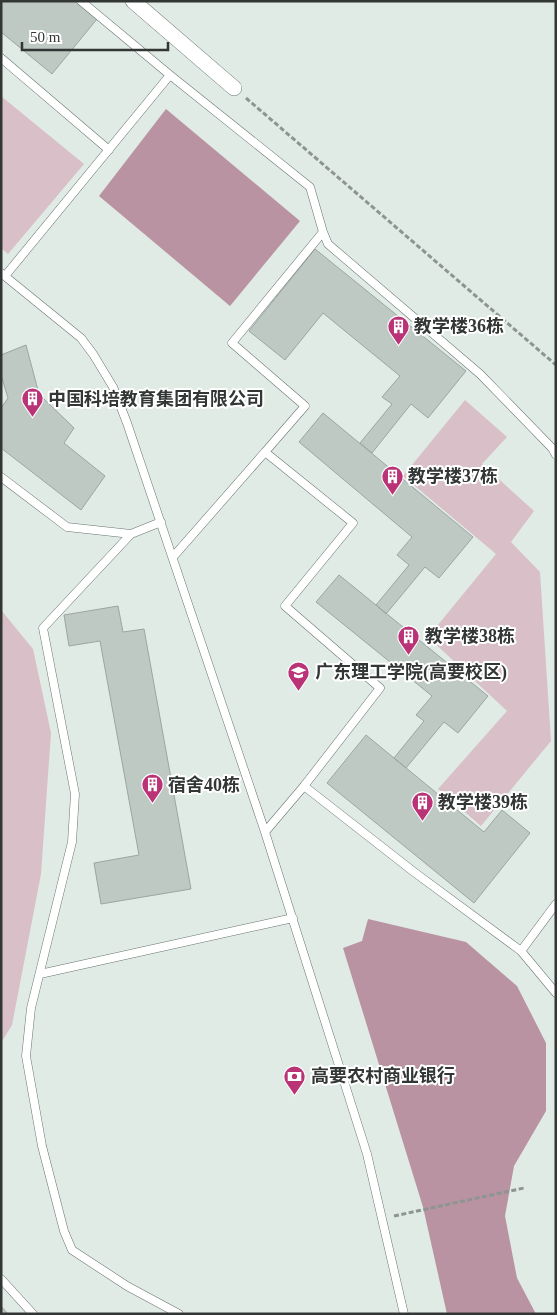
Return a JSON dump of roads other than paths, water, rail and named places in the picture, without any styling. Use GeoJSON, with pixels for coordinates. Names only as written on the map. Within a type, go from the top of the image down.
{"type":"FeatureCollection","features":[{"type":"Feature","properties":{"kind":"street"},"geometry":{"type":"LineString","coordinates":[[133,1],[234,88]]}},
{"type":"Feature","properties":{"kind":"lane"},"geometry":{"type":"LineString","coordinates":[[81,1],[310,187],[328,244],[480,374],[552,448],[556,455]]}},
{"type":"Feature","properties":{"kind":"lane"},"geometry":{"type":"LineString","coordinates":[[1,58],[108,150]]}},
{"type":"Feature","properties":{"kind":"lane"},"geometry":{"type":"LineString","coordinates":[[170,75],[3,275],[81,338],[113,387],[127,423],[174,557],[265,832],[367,1154],[404,1314]]}},
{"type":"Feature","properties":{"kind":"lane"},"geometry":{"type":"LineString","coordinates":[[174,557],[305,406],[232,343],[323,232]]}},
{"type":"Feature","properties":{"kind":"lane"},"geometry":{"type":"LineString","coordinates":[[265,452],[353,524],[285,606],[380,688],[304,786],[265,832]]}},
{"type":"Feature","properties":{"kind":"lane"},"geometry":{"type":"LineString","coordinates":[[1,477],[67,527],[130,534]]}},
{"type":"Feature","properties":{"kind":"lane"},"geometry":{"type":"LineString","coordinates":[[161,522],[130,534],[43,628],[75,794],[72,842],[31,1008],[26,1056],[42,1146],[64,1231],[72,1250],[127,1286],[180,1314]]}},
{"type":"Feature","properties":{"kind":"lane"},"geometry":{"type":"LineString","coordinates":[[304,786],[414,872],[521,950],[556,993]]}},
{"type":"Feature","properties":{"kind":"lane"},"geometry":{"type":"LineString","coordinates":[[521,950],[556,904]]}},
{"type":"Feature","properties":{"kind":"lane"},"geometry":{"type":"LineString","coordinates":[[40,974],[293,918]]}},
{"type":"Feature","properties":{"kind":"lane"},"geometry":{"type":"LineString","coordinates":[[1,1279],[33,1314]]}},
{"type":"Feature","properties":{"kind":"place","name":"教学楼36栋"},"geometry":{"type":"Point","coordinates":[398,345]}},
{"type":"Feature","properties":{"kind":"place","name":"中国科培教育集团有限公司"},"geometry":{"type":"Point","coordinates":[32,418]}},
{"type":"Feature","properties":{"kind":"place","name":"教学楼37栋"},"geometry":{"type":"Point","coordinates":[392,495]}},
{"type":"Feature","properties":{"kind":"place","name":"教学楼38栋"},"geometry":{"type":"Point","coordinates":[409,655]}},
{"type":"Feature","properties":{"kind":"place","name":"广东理工学院(高要校区)"},"geometry":{"type":"Point","coordinates":[299,691]}},
{"type":"Feature","properties":{"kind":"place","name":"宿舍40栋"},"geometry":{"type":"Point","coordinates":[152,804]}},
{"type":"Feature","properties":{"kind":"place","name":"教学楼39栋"},"geometry":{"type":"Point","coordinates":[422,821]}},
{"type":"Feature","properties":{"kind":"place","name":"高要农村商业银行"},"geometry":{"type":"Point","coordinates":[295,1095]}}]}
